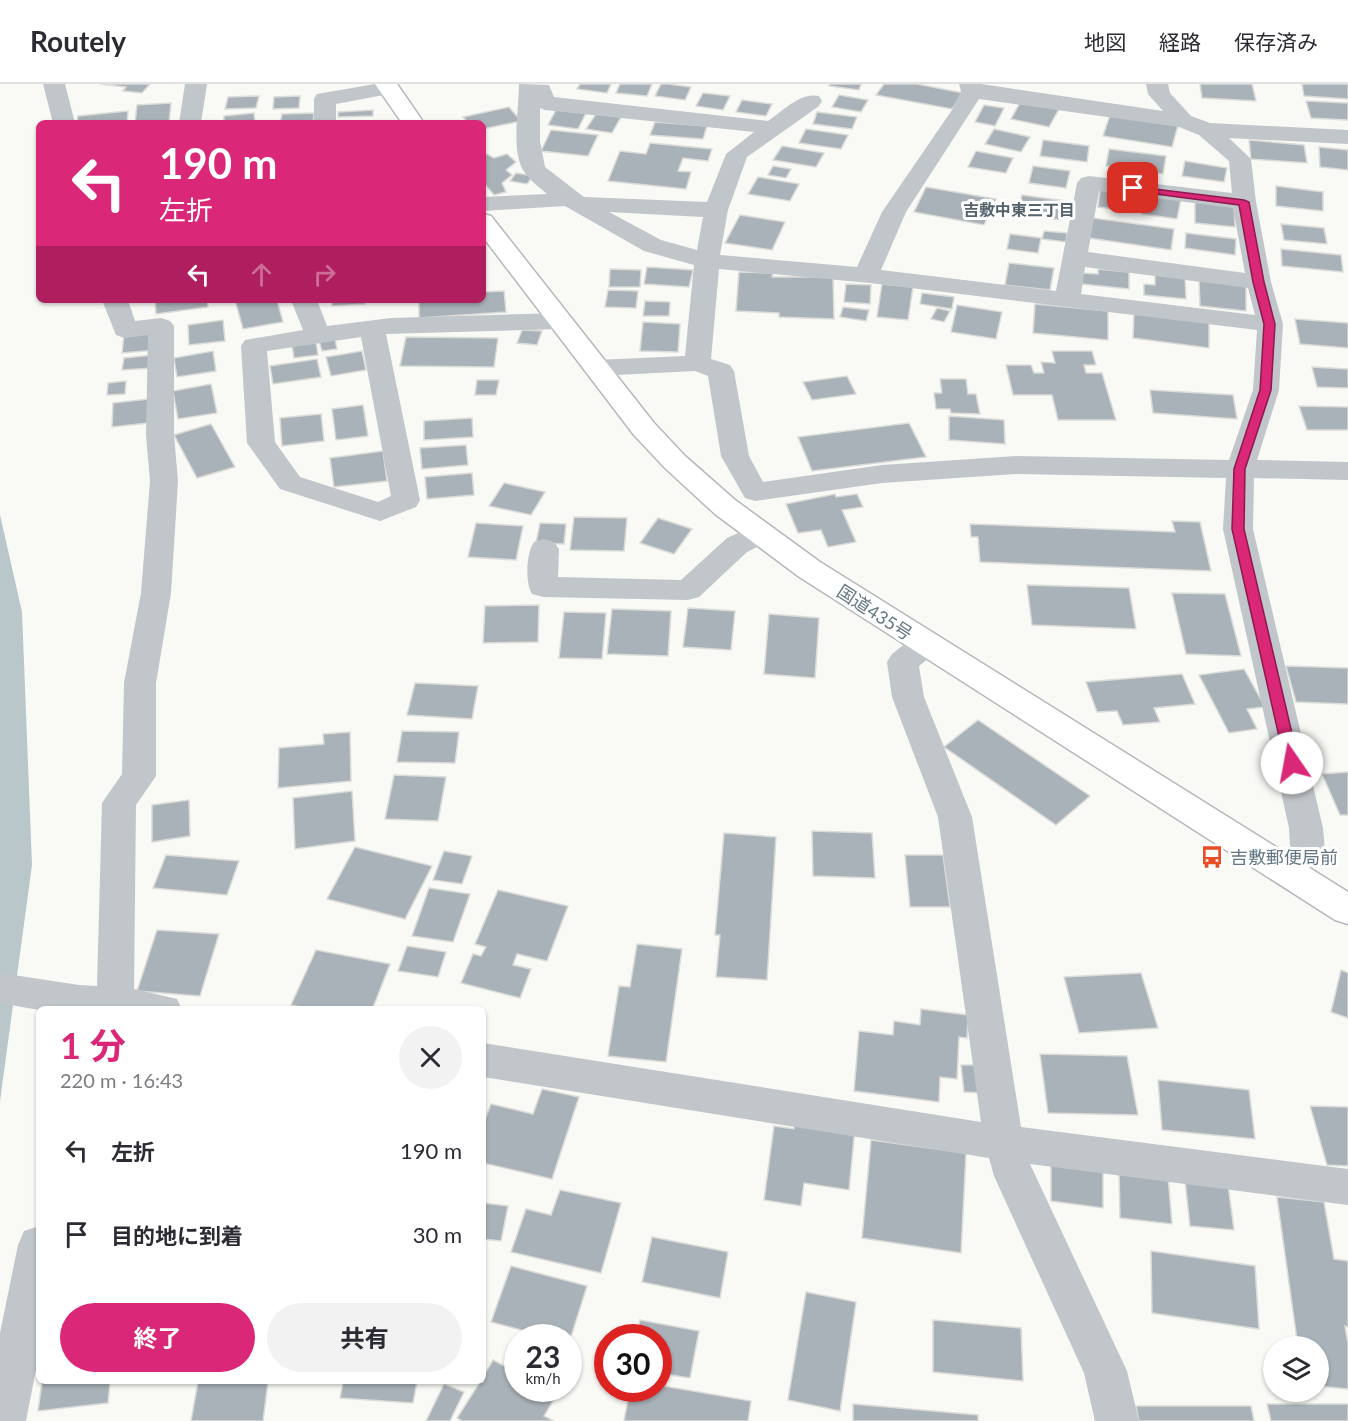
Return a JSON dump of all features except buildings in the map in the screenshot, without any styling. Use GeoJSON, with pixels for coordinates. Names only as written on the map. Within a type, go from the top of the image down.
{"type":"FeatureCollection","features":[{"type":"Feature","properties":{"kind":"highway"},"geometry":{"type":"LineString","coordinates":[[388,86],[412,120]]}},
{"type":"Feature","properties":{"kind":"highway","name":"国道435号"},"geometry":{"type":"LineString","coordinates":[[486,225],[644,429],[675,462],[725,507],[809,569],[1348,910]]}},
{"type":"Feature","properties":{"kind":"street"},"geometry":{"type":"LineString","coordinates":[[54,84],[63,120]]}},
{"type":"Feature","properties":{"kind":"street"},"geometry":{"type":"LineString","coordinates":[[190,120],[196,84]]}},
{"type":"Feature","properties":{"kind":"street"},"geometry":{"type":"LineString","coordinates":[[1157,84],[1159,94],[1183,121]]}},
{"type":"Feature","properties":{"kind":"street"},"geometry":{"type":"LineString","coordinates":[[325,120],[325,99],[388,86]]}},
{"type":"Feature","properties":{"kind":"street"},"geometry":{"type":"LineString","coordinates":[[866,276],[894,212],[963,110],[971,88],[1183,121],[1207,130],[1348,137]]}},
{"type":"Feature","properties":{"kind":"street"},"geometry":{"type":"LineString","coordinates":[[772,129],[541,98],[529,143],[534,170],[573,201],[661,249],[707,261],[866,276],[1270,324]]}},
{"type":"Feature","properties":{"kind":"street"},"geometry":{"type":"LineString","coordinates":[[698,363],[707,261],[716,210],[737,154],[810,101]]}},
{"type":"Feature","properties":{"kind":"street"},"geometry":{"type":"LineString","coordinates":[[1207,130],[1240,159],[1244,202],[1259,282],[1270,324],[1266,390],[1240,469],[1238,529],[1306,828],[1308,850],[1288,872]]}},
{"type":"Feature","properties":{"kind":"street"},"geometry":{"type":"LineString","coordinates":[[1066,300],[1089,183],[1244,202]]}},
{"type":"Feature","properties":{"kind":"street"},"geometry":{"type":"LineString","coordinates":[[486,203],[497,201],[573,201],[716,210]]}},
{"type":"Feature","properties":{"kind":"street"},"geometry":{"type":"LineString","coordinates":[[1074,258],[1259,282]]}},
{"type":"Feature","properties":{"kind":"street"},"geometry":{"type":"LineString","coordinates":[[80,1002],[119,803],[139,776],[140,683],[156,593],[164,481],[160,435],[161,326],[124,330],[116,303]]}},
{"type":"Feature","properties":{"kind":"street"},"geometry":{"type":"LineString","coordinates":[[305,303],[318,335]]}},
{"type":"Feature","properties":{"kind":"street"},"geometry":{"type":"LineString","coordinates":[[372,328],[406,500],[380,512],[290,483],[261,443],[254,346],[372,328],[560,321]]}},
{"type":"Feature","properties":{"kind":"street"},"geometry":{"type":"LineString","coordinates":[[596,368],[698,363],[721,370],[735,456],[755,492],[882,474],[1016,465],[1348,471]]}},
{"type":"Feature","properties":{"kind":"street"},"geometry":{"type":"LineString","coordinates":[[544,549],[543,587],[688,590],[737,546],[760,533]]}},
{"type":"Feature","properties":{"kind":"street"},"geometry":{"type":"LineString","coordinates":[[926,644],[903,662],[908,697],[955,817],[1004,1143],[1014,1176],[1106,1371],[1117,1421]]}},
{"type":"Feature","properties":{"kind":"street"},"geometry":{"type":"LineString","coordinates":[[0,988],[80,1002],[122,1006]]}},
{"type":"Feature","properties":{"kind":"street"},"geometry":{"type":"LineString","coordinates":[[486,1060],[1004,1143],[1348,1187]]}},
{"type":"Feature","properties":{"kind":"street"},"geometry":{"type":"LineString","coordinates":[[4,1421],[36,1260]]}},
{"type":"Feature","properties":{"kind":"shaded area"},"geometry":{"type":"Polygon","coordinates":[[[0,515],[22,612],[32,865],[0,1101],[0,515]]]}},
{"type":"Feature","properties":{"kind":"place","name":"吉敷郵便局前"},"geometry":{"type":"Point","coordinates":[1212,857]}},
{"type":"Feature","properties":{"kind":"district","name":"吉敷中東三丁目"},"geometry":{"type":"Point","coordinates":[1019,209]}},
{"type":"Feature","properties":{"kind":"route"},"geometry":{"type":"LineString","coordinates":[[1133,188],[1244,202],[1259,282],[1270,324],[1266,390],[1240,469],[1238,529],[1292,763]]}}]}
